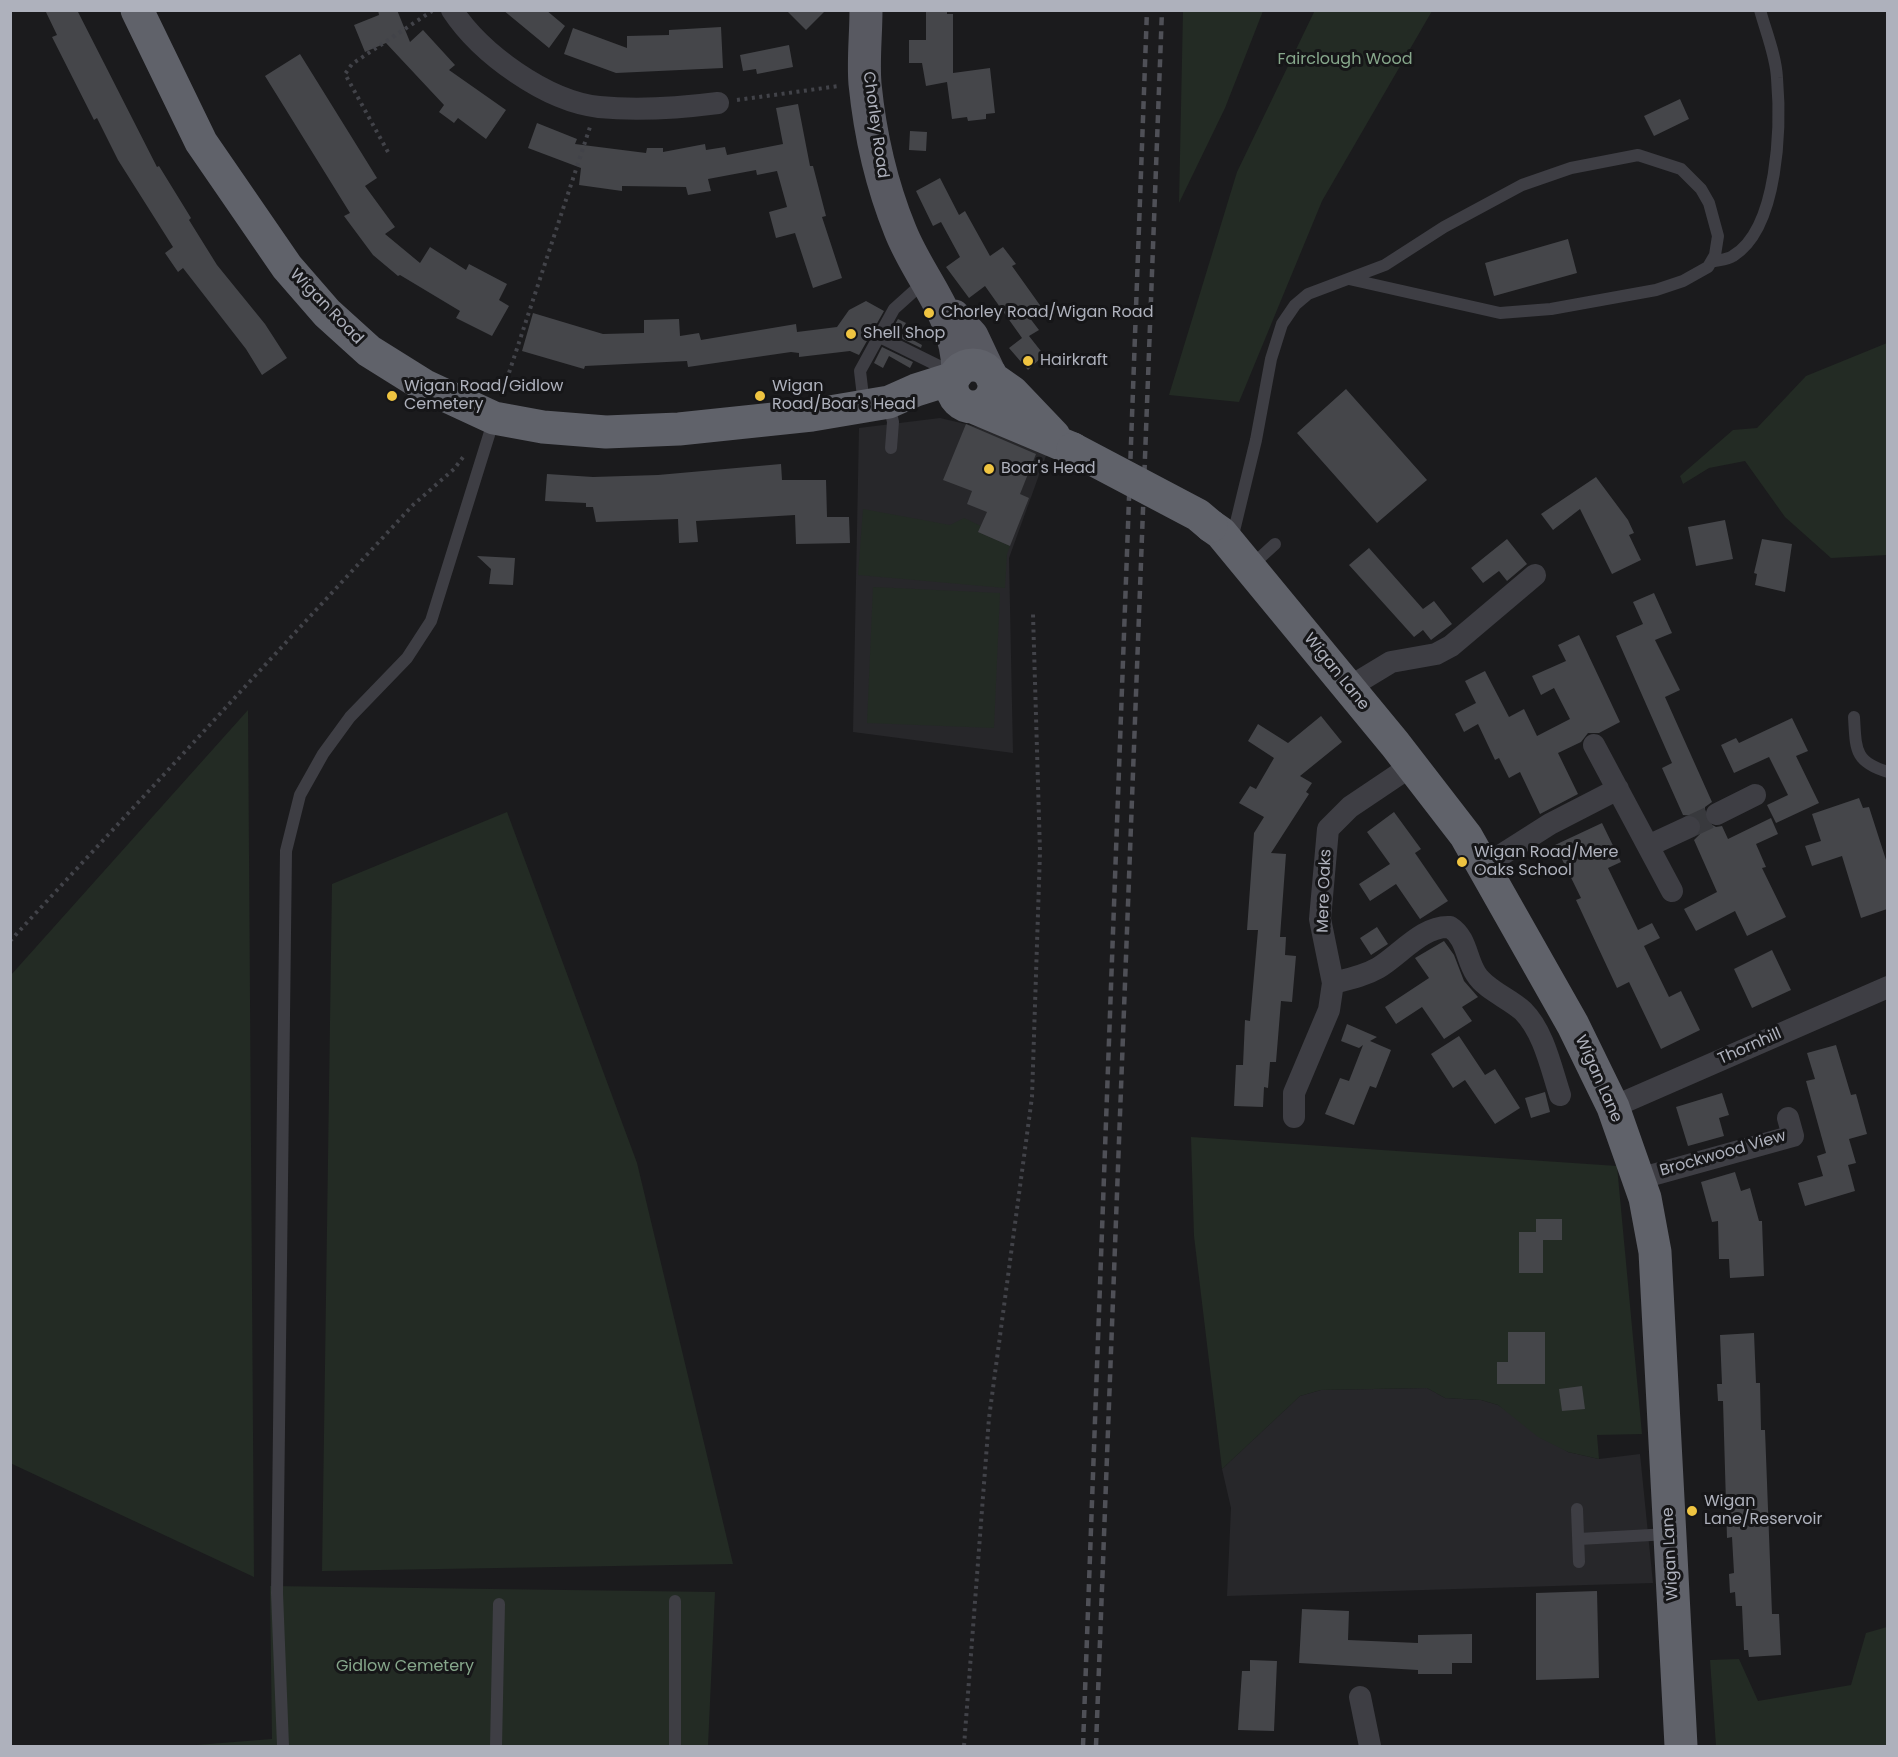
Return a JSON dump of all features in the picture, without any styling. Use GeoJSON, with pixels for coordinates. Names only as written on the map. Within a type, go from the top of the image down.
{"type":"FeatureCollection","features":[{"type":"Feature","properties":{"kind":"highway","name":"Wigan Road"},"geometry":{"type":"LineString","coordinates":[[137,10],[201,142],[287,267],[327,313],[369,351],[424,386],[494,418],[543,427],[606,432],[679,429],[812,415],[882,403],[921,407],[970,384]]}},
{"type":"Feature","properties":{"kind":"highway"},"geometry":{"type":"LineString","coordinates":[[970,384],[1023,402],[1066,445],[1198,515],[1230,547]]}},
{"type":"Feature","properties":{"kind":"highway","name":"Wigan Lane"},"geometry":{"type":"LineString","coordinates":[[1230,547],[1348,688],[1466,836],[1579,1036],[1613,1107],[1645,1198],[1655,1252],[1681,1746]]}},
{"type":"Feature","properties":{"kind":"main road","name":"Chorley Road"},"geometry":{"type":"LineString","coordinates":[[866,10],[865,82],[880,177],[901,233],[934,292],[970,384]]}},
{"type":"Feature","properties":{"kind":"street"},"geometry":{"type":"LineString","coordinates":[[452,10],[477,40],[522,76],[548,91],[596,107],[672,109],[718,103]]}},
{"type":"Feature","properties":{"kind":"street"},"geometry":{"type":"LineString","coordinates":[[1348,688],[1391,662],[1436,654],[1450,646],[1535,575]]}},
{"type":"Feature","properties":{"kind":"street"},"geometry":{"type":"LineString","coordinates":[[1594,745],[1672,891]]}},
{"type":"Feature","properties":{"kind":"street","name":"Mere Oaks"},"geometry":{"type":"LineString","coordinates":[[1294,1117],[1294,1093],[1329,1010],[1333,983],[1320,919],[1328,829],[1350,807],[1411,766]]}},
{"type":"Feature","properties":{"kind":"street"},"geometry":{"type":"LineString","coordinates":[[1484,866],[1550,824],[1618,789]]}},
{"type":"Feature","properties":{"kind":"street"},"geometry":{"type":"LineString","coordinates":[[1717,814],[1755,795]]}},
{"type":"Feature","properties":{"kind":"street"},"geometry":{"type":"LineString","coordinates":[[1648,846],[1689,827]]}},
{"type":"Feature","properties":{"kind":"street"},"geometry":{"type":"LineString","coordinates":[[1333,983],[1363,975],[1434,929],[1450,927],[1462,940],[1472,968],[1482,982],[1513,1003],[1532,1024],[1560,1095]]}},
{"type":"Feature","properties":{"kind":"street","name":"Thornhill"},"geometry":{"type":"LineString","coordinates":[[1613,1107],[1887,987]]}},
{"type":"Feature","properties":{"kind":"street","name":"Brockwood View"},"geometry":{"type":"LineString","coordinates":[[1638,1179],[1793,1136],[1788,1118]]}},
{"type":"Feature","properties":{"kind":"street"},"geometry":{"type":"LineString","coordinates":[[1360,1697],[1370,1746]]}},
{"type":"Feature","properties":{"kind":"lane"},"geometry":{"type":"LineString","coordinates":[[1711,262],[1732,257],[1742,248],[1763,213],[1773,185],[1778,128],[1777,75],[1760,10]]}},
{"type":"Feature","properties":{"kind":"lane"},"geometry":{"type":"LineString","coordinates":[[1275,544],[1230,547],[1256,441],[1271,359],[1282,324],[1295,305],[1308,294],[1385,265],[1444,227],[1522,185],[1571,168],[1638,155],[1681,169],[1701,189],[1709,203],[1718,236],[1715,255],[1708,267],[1683,281],[1656,290],[1509,314],[1349,279]]}},
{"type":"Feature","properties":{"kind":"lane"},"geometry":{"type":"LineString","coordinates":[[891,448],[893,422],[860,371],[894,309],[914,291],[934,292]]}},
{"type":"Feature","properties":{"kind":"lane"},"geometry":{"type":"LineString","coordinates":[[878,336],[970,384]]}},
{"type":"Feature","properties":{"kind":"lane"},"geometry":{"type":"LineString","coordinates":[[284,1746],[277,1593],[286,851],[300,795],[323,754],[350,717],[407,658],[431,621],[494,418]]}},
{"type":"Feature","properties":{"kind":"lane"},"geometry":{"type":"LineString","coordinates":[[1854,717],[1857,745],[1862,760],[1887,772]]}},
{"type":"Feature","properties":{"kind":"lane"},"geometry":{"type":"LineString","coordinates":[[1577,1509],[1579,1562]]}},
{"type":"Feature","properties":{"kind":"lane"},"geometry":{"type":"LineString","coordinates":[[1578,1539],[1670,1534]]}},
{"type":"Feature","properties":{"kind":"lane"},"geometry":{"type":"LineString","coordinates":[[675,1601],[675,1746]]}},
{"type":"Feature","properties":{"kind":"lane"},"geometry":{"type":"LineString","coordinates":[[496,1746],[499,1604]]}},
{"type":"Feature","properties":{"kind":"path"},"geometry":{"type":"LineString","coordinates":[[388,152],[345,74],[352,64],[433,10]]}},
{"type":"Feature","properties":{"kind":"path"},"geometry":{"type":"LineString","coordinates":[[718,103],[843,85]]}},
{"type":"Feature","properties":{"kind":"path"},"geometry":{"type":"LineString","coordinates":[[494,418],[596,107]]}},
{"type":"Feature","properties":{"kind":"path"},"geometry":{"type":"LineString","coordinates":[[10,941],[413,505],[454,469],[467,452]]}},
{"type":"Feature","properties":{"kind":"path"},"geometry":{"type":"LineString","coordinates":[[964,1746],[989,1418],[1032,1097],[1040,852],[1033,614]]}},
{"type":"Feature","properties":{"kind":"shaded area"},"geometry":{"type":"Polygon","coordinates":[[[940,418],[1008,434],[1047,453],[1009,558],[1013,753],[853,732],[859,428],[940,418]]]}},
{"type":"Feature","properties":{"kind":"shaded area"},"geometry":{"type":"Polygon","coordinates":[[[1427,1388],[1445,1398],[1481,1400],[1498,1405],[1568,1452],[1599,1459],[1640,1454],[1653,1583],[1227,1596],[1231,1508],[1222,1469],[1300,1396],[1321,1390],[1427,1388]]]}},
{"type":"Feature","properties":{"kind":"green space","name":"Fairclough Wood"},"geometry":{"type":"Polygon","coordinates":[[[1315,10],[1432,11],[1322,201],[1239,402],[1169,395],[1237,172],[1315,10]]]}},
{"type":"Feature","properties":{"kind":"green space","name":"Fairclough Wood"},"geometry":{"type":"Polygon","coordinates":[[[1183,11],[1263,11],[1225,108],[1179,203],[1183,11]]]}},
{"type":"Feature","properties":{"kind":"green space"},"geometry":{"type":"Polygon","coordinates":[[[1887,343],[1887,555],[1831,558],[1785,517],[1745,461],[1709,468],[1683,484],[1680,476],[1733,430],[1757,428],[1806,376],[1887,343]]]}},
{"type":"Feature","properties":{"kind":"green space"},"geometry":{"type":"Polygon","coordinates":[[[863,509],[950,525],[964,518],[981,526],[978,532],[1010,546],[1007,554],[1005,588],[858,575],[863,509]]]}},
{"type":"Feature","properties":{"kind":"green space"},"geometry":{"type":"Polygon","coordinates":[[[873,587],[1000,593],[994,728],[867,723],[873,587]]]}},
{"type":"Feature","properties":{"kind":"green space"},"geometry":{"type":"Polygon","coordinates":[[[248,710],[254,1577],[10,1463],[11,975],[248,710]]]}},
{"type":"Feature","properties":{"kind":"green space"},"geometry":{"type":"Polygon","coordinates":[[[507,812],[637,1163],[733,1564],[322,1571],[332,884],[507,812]]]}},
{"type":"Feature","properties":{"kind":"green space"},"geometry":{"type":"Polygon","coordinates":[[[1191,1137],[1617,1166],[1642,1434],[1597,1435],[1599,1459],[1568,1452],[1538,1437],[1498,1405],[1481,1400],[1445,1398],[1427,1388],[1321,1390],[1300,1396],[1222,1469],[1194,1236],[1191,1137]]]}},
{"type":"Feature","properties":{"kind":"green space","name":"Gidlow Cemetery"},"geometry":{"type":"Polygon","coordinates":[[[270,1586],[715,1592],[708,1746],[184,1746],[272,1739],[270,1586]]]}},
{"type":"Feature","properties":{"kind":"green space"},"geometry":{"type":"Polygon","coordinates":[[[1887,1627],[1887,1746],[1716,1746],[1710,1660],[1739,1659],[1758,1701],[1851,1685],[1866,1633],[1887,1627]]]}},
{"type":"Feature","properties":{"kind":"building"},"geometry":{"type":"Polygon","coordinates":[[[45,10],[77,10],[157,167],[159,166],[191,218],[189,220],[217,265],[265,324],[287,358],[262,375],[246,349],[183,268],[178,272],[165,253],[173,247],[118,160],[97,118],[94,120],[52,37],[57,35],[45,10]]]}},
{"type":"Feature","properties":{"kind":"building"},"geometry":{"type":"Polygon","coordinates":[[[378,10],[397,10],[410,42],[423,30],[455,65],[449,70],[506,110],[486,139],[458,118],[454,123],[439,112],[444,105],[386,43],[365,52],[354,25],[379,15],[378,10]]]}},
{"type":"Feature","properties":{"kind":"building"},"geometry":{"type":"Polygon","coordinates":[[[503,10],[546,10],[565,26],[549,48],[503,10]]]}},
{"type":"Feature","properties":{"kind":"building"},"geometry":{"type":"Polygon","coordinates":[[[786,10],[826,10],[806,30],[786,10]]]}},
{"type":"Feature","properties":{"kind":"building"},"geometry":{"type":"Polygon","coordinates":[[[926,10],[947,10],[947,14],[953,14],[953,73],[990,68],[995,113],[986,114],[986,119],[968,121],[967,117],[952,119],[947,82],[926,86],[922,63],[909,63],[909,40],[926,40],[926,10]]]}},
{"type":"Feature","properties":{"kind":"building"},"geometry":{"type":"Polygon","coordinates":[[[721,27],[723,68],[616,73],[564,54],[573,28],[627,48],[627,36],[669,35],[669,30],[721,27]]]}},
{"type":"Feature","properties":{"kind":"building"},"geometry":{"type":"Polygon","coordinates":[[[789,45],[793,67],[757,74],[756,69],[743,71],[740,55],[789,45]]]}},
{"type":"Feature","properties":{"kind":"building"},"geometry":{"type":"Polygon","coordinates":[[[300,54],[377,178],[365,186],[395,227],[385,234],[420,263],[430,247],[466,270],[469,264],[507,284],[499,300],[509,306],[492,336],[456,318],[460,311],[400,275],[398,276],[373,255],[344,216],[350,213],[265,76],[300,54]]]}},
{"type":"Feature","properties":{"kind":"building"},"geometry":{"type":"Polygon","coordinates":[[[1680,99],[1689,119],[1654,136],[1644,116],[1680,99]]]}},
{"type":"Feature","properties":{"kind":"building"},"geometry":{"type":"Polygon","coordinates":[[[798,104],[810,166],[813,166],[826,216],[822,217],[842,278],[813,288],[795,233],[776,238],[769,212],[787,207],[777,171],[757,175],[756,170],[708,179],[711,191],[688,195],[686,187],[622,186],[622,191],[579,185],[581,168],[528,148],[537,123],[577,139],[575,144],[646,153],[647,148],[663,148],[663,152],[705,144],[706,150],[725,147],[727,155],[783,144],[776,108],[798,104]]]}},
{"type":"Feature","properties":{"kind":"building"},"geometry":{"type":"Polygon","coordinates":[[[910,131],[927,132],[926,151],[909,150],[910,131]]]}},
{"type":"Feature","properties":{"kind":"building"},"geometry":{"type":"Polygon","coordinates":[[[940,178],[959,215],[965,211],[990,256],[1003,247],[1016,264],[1012,266],[1042,308],[1029,317],[1039,330],[1029,336],[1044,355],[1028,370],[1009,348],[1022,338],[985,286],[969,298],[946,267],[960,257],[941,222],[933,226],[916,191],[940,178]]]}},
{"type":"Feature","properties":{"kind":"building"},"geometry":{"type":"Polygon","coordinates":[[[1568,239],[1577,273],[1494,296],[1485,263],[1568,239]]]}},
{"type":"Feature","properties":{"kind":"building"},"geometry":{"type":"Polygon","coordinates":[[[866,301],[884,311],[859,355],[850,351],[799,357],[799,353],[791,352],[688,367],[687,361],[585,366],[584,369],[522,351],[533,313],[603,334],[644,333],[644,320],[679,319],[680,336],[699,333],[701,340],[796,324],[797,332],[837,327],[849,310],[866,301]]]}},
{"type":"Feature","properties":{"kind":"building"},"geometry":{"type":"Polygon","coordinates":[[[898,319],[906,323],[900,333],[922,345],[921,348],[890,333],[898,319]]]}},
{"type":"Feature","properties":{"kind":"building"},"geometry":{"type":"Polygon","coordinates":[[[882,347],[913,362],[910,368],[889,356],[883,368],[874,363],[882,347]]]}},
{"type":"Feature","properties":{"kind":"building"},"geometry":{"type":"Polygon","coordinates":[[[1346,389],[1427,480],[1377,523],[1297,433],[1346,389]]]}},
{"type":"Feature","properties":{"kind":"building","name":"Boar's Head"},"geometry":{"type":"Polygon","coordinates":[[[966,424],[1036,454],[1020,494],[1029,498],[1010,546],[978,532],[987,512],[967,504],[972,491],[943,480],[966,424]]]}},
{"type":"Feature","properties":{"kind":"building"},"geometry":{"type":"Polygon","coordinates":[[[781,464],[782,480],[826,480],[827,517],[849,517],[850,543],[796,544],[795,515],[696,521],[698,542],[679,543],[678,519],[596,522],[593,507],[586,507],[586,503],[545,501],[547,474],[593,477],[658,475],[781,464]]]}},
{"type":"Feature","properties":{"kind":"building"},"geometry":{"type":"Polygon","coordinates":[[[1596,477],[1628,520],[1634,533],[1629,535],[1641,560],[1612,574],[1580,509],[1553,530],[1541,514],[1596,477]]]}},
{"type":"Feature","properties":{"kind":"building"},"geometry":{"type":"Polygon","coordinates":[[[1725,520],[1733,559],[1696,566],[1688,527],[1725,520]]]}},
{"type":"Feature","properties":{"kind":"building"},"geometry":{"type":"Polygon","coordinates":[[[1507,539],[1527,564],[1507,581],[1499,571],[1483,583],[1471,568],[1507,539]]]}},
{"type":"Feature","properties":{"kind":"building"},"geometry":{"type":"Polygon","coordinates":[[[1762,539],[1792,544],[1785,592],[1755,585],[1757,574],[1754,573],[1762,539]]]}},
{"type":"Feature","properties":{"kind":"building"},"geometry":{"type":"Polygon","coordinates":[[[1369,548],[1423,609],[1434,601],[1452,624],[1431,640],[1423,630],[1414,637],[1349,565],[1369,548]]]}},
{"type":"Feature","properties":{"kind":"building"},"geometry":{"type":"Polygon","coordinates":[[[477,556],[515,558],[513,585],[489,584],[491,569],[477,556]]]}},
{"type":"Feature","properties":{"kind":"building"},"geometry":{"type":"Polygon","coordinates":[[[1654,593],[1672,633],[1655,640],[1680,690],[1665,697],[1712,802],[1705,807],[1705,821],[1716,827],[1722,826],[1728,839],[1771,818],[1778,834],[1756,844],[1766,867],[1762,868],[1786,917],[1747,936],[1735,911],[1696,931],[1684,909],[1717,892],[1694,840],[1700,834],[1701,822],[1696,816],[1683,815],[1662,768],[1672,763],[1616,636],[1643,624],[1633,602],[1654,593]]]}},
{"type":"Feature","properties":{"kind":"building"},"geometry":{"type":"Polygon","coordinates":[[[1579,635],[1620,722],[1599,733],[1588,733],[1581,742],[1558,753],[1578,794],[1540,814],[1520,772],[1509,778],[1499,758],[1495,760],[1478,724],[1464,732],[1455,714],[1476,703],[1465,681],[1485,671],[1509,717],[1524,709],[1537,736],[1570,719],[1554,688],[1541,695],[1532,676],[1566,661],[1558,645],[1579,635]]]}},
{"type":"Feature","properties":{"kind":"building"},"geometry":{"type":"Polygon","coordinates":[[[1321,716],[1342,742],[1300,776],[1312,783],[1306,792],[1309,794],[1271,853],[1286,854],[1280,937],[1286,937],[1285,955],[1296,956],[1292,1002],[1281,1001],[1276,1062],[1270,1062],[1268,1088],[1264,1087],[1263,1107],[1234,1106],[1236,1065],[1243,1065],[1245,1020],[1250,1021],[1258,930],[1247,930],[1254,833],[1264,817],[1239,803],[1250,786],[1256,789],[1274,758],[1248,741],[1258,724],[1288,743],[1321,716]]]}},
{"type":"Feature","properties":{"kind":"building"},"geometry":{"type":"Polygon","coordinates":[[[1792,718],[1808,751],[1796,756],[1819,803],[1776,823],[1767,805],[1788,795],[1769,757],[1734,773],[1721,745],[1736,738],[1739,743],[1792,718]]]}},
{"type":"Feature","properties":{"kind":"building"},"geometry":{"type":"Polygon","coordinates":[[[1859,798],[1863,808],[1869,807],[1887,863],[1887,909],[1861,918],[1842,856],[1812,866],[1805,846],[1821,841],[1812,814],[1859,798]]]}},
{"type":"Feature","properties":{"kind":"building"},"geometry":{"type":"Polygon","coordinates":[[[1394,812],[1421,849],[1415,853],[1448,901],[1420,919],[1396,884],[1370,901],[1359,884],[1390,864],[1367,832],[1394,812]]]}},
{"type":"Feature","properties":{"kind":"building"},"geometry":{"type":"Polygon","coordinates":[[[1602,823],[1621,862],[1608,868],[1638,930],[1652,923],[1660,938],[1644,946],[1669,997],[1681,991],[1700,1030],[1661,1049],[1629,982],[1617,988],[1576,900],[1581,898],[1555,845],[1602,823]]]}},
{"type":"Feature","properties":{"kind":"building"},"geometry":{"type":"Polygon","coordinates":[[[1377,927],[1388,944],[1371,955],[1360,938],[1377,927]]]}},
{"type":"Feature","properties":{"kind":"building"},"geometry":{"type":"Polygon","coordinates":[[[1444,941],[1454,955],[1464,981],[1478,997],[1462,1007],[1472,1021],[1444,1039],[1422,1007],[1396,1024],[1385,1007],[1429,978],[1415,958],[1444,941]]]}},
{"type":"Feature","properties":{"kind":"building"},"geometry":{"type":"Polygon","coordinates":[[[1772,950],[1791,990],[1752,1008],[1734,969],[1772,950]]]}},
{"type":"Feature","properties":{"kind":"building"},"geometry":{"type":"Polygon","coordinates":[[[1347,1024],[1377,1037],[1370,1041],[1391,1050],[1376,1088],[1370,1086],[1354,1125],[1325,1114],[1340,1078],[1349,1081],[1363,1045],[1359,1048],[1341,1041],[1347,1024]]]}},
{"type":"Feature","properties":{"kind":"building"},"geometry":{"type":"Polygon","coordinates":[[[1459,1036],[1485,1075],[1495,1069],[1520,1108],[1495,1124],[1465,1080],[1453,1088],[1431,1054],[1459,1036]]]}},
{"type":"Feature","properties":{"kind":"building"},"geometry":{"type":"Polygon","coordinates":[[[1836,1045],[1851,1095],[1856,1094],[1867,1134],[1849,1139],[1856,1163],[1848,1165],[1855,1191],[1805,1206],[1798,1183],[1823,1176],[1817,1156],[1826,1153],[1806,1081],[1815,1079],[1807,1053],[1836,1045]]]}},
{"type":"Feature","properties":{"kind":"building"},"geometry":{"type":"Polygon","coordinates":[[[1545,1092],[1550,1112],[1531,1118],[1525,1098],[1545,1092]]]}},
{"type":"Feature","properties":{"kind":"building"},"geometry":{"type":"Polygon","coordinates":[[[1722,1093],[1729,1115],[1719,1118],[1724,1136],[1688,1146],[1676,1107],[1722,1093]]]}},
{"type":"Feature","properties":{"kind":"building"},"geometry":{"type":"Polygon","coordinates":[[[1735,1172],[1741,1191],[1750,1188],[1759,1221],[1762,1221],[1764,1276],[1730,1278],[1729,1259],[1719,1259],[1718,1221],[1712,1222],[1701,1182],[1735,1172]]]}},
{"type":"Feature","properties":{"kind":"building"},"geometry":{"type":"Polygon","coordinates":[[[1536,1219],[1562,1219],[1562,1240],[1543,1240],[1543,1273],[1519,1273],[1519,1232],[1536,1232],[1536,1219]]]}},
{"type":"Feature","properties":{"kind":"building"},"geometry":{"type":"Polygon","coordinates":[[[1508,1332],[1545,1332],[1545,1384],[1497,1384],[1497,1362],[1508,1362],[1508,1332]]]}},
{"type":"Feature","properties":{"kind":"building"},"geometry":{"type":"Polygon","coordinates":[[[1754,1333],[1756,1383],[1760,1383],[1761,1430],[1765,1430],[1772,1614],[1779,1614],[1781,1655],[1749,1657],[1748,1650],[1744,1650],[1742,1606],[1736,1606],[1735,1592],[1730,1593],[1729,1574],[1734,1573],[1732,1537],[1727,1538],[1723,1401],[1718,1401],[1717,1384],[1722,1384],[1720,1335],[1754,1333]]]}},
{"type":"Feature","properties":{"kind":"building"},"geometry":{"type":"Polygon","coordinates":[[[1582,1386],[1585,1409],[1562,1411],[1559,1389],[1582,1386]]]}},
{"type":"Feature","properties":{"kind":"building"},"geometry":{"type":"Polygon","coordinates":[[[1597,1591],[1599,1678],[1536,1680],[1536,1593],[1597,1591]]]}},
{"type":"Feature","properties":{"kind":"building"},"geometry":{"type":"Polygon","coordinates":[[[1302,1609],[1349,1611],[1348,1640],[1418,1643],[1418,1635],[1472,1634],[1472,1663],[1452,1663],[1452,1674],[1418,1674],[1418,1670],[1299,1663],[1302,1609]]]}},
{"type":"Feature","properties":{"kind":"building"},"geometry":{"type":"Polygon","coordinates":[[[1250,1660],[1277,1661],[1274,1731],[1238,1730],[1242,1671],[1250,1671],[1250,1660]]]}},
{"type":"Feature","properties":{"kind":"tunnel"},"geometry":{"type":"LineString","coordinates":[[1689,827],[1717,814]]}},
{"type":"Feature","properties":{"kind":"railway"},"geometry":{"type":"LineString","coordinates":[[1083,1746],[1147,10]]}},
{"type":"Feature","properties":{"kind":"railway"},"geometry":{"type":"LineString","coordinates":[[1096,1746],[1162,10]]}},
{"type":"Feature","properties":{"kind":"place","name":"Chorley Road/Wigan Road"},"geometry":{"type":"Point","coordinates":[929,313]}},
{"type":"Feature","properties":{"kind":"place","name":"Shell Shop"},"geometry":{"type":"Point","coordinates":[851,334]}},
{"type":"Feature","properties":{"kind":"place","name":"Hairkraft"},"geometry":{"type":"Point","coordinates":[1028,361]}},
{"type":"Feature","properties":{"kind":"place","name":"Wigan Road/Gidlow Cemetery"},"geometry":{"type":"Point","coordinates":[392,396]}},
{"type":"Feature","properties":{"kind":"place","name":"Wigan Road/Boar's Head"},"geometry":{"type":"Point","coordinates":[760,396]}},
{"type":"Feature","properties":{"kind":"place","name":"Boar's Head"},"geometry":{"type":"Point","coordinates":[989,469]}},
{"type":"Feature","properties":{"kind":"place","name":"Wigan Road/Mere Oaks School"},"geometry":{"type":"Point","coordinates":[1462,862]}},
{"type":"Feature","properties":{"kind":"place","name":"Wigan Lane/Reservoir"},"geometry":{"type":"Point","coordinates":[1692,1511]}}]}
